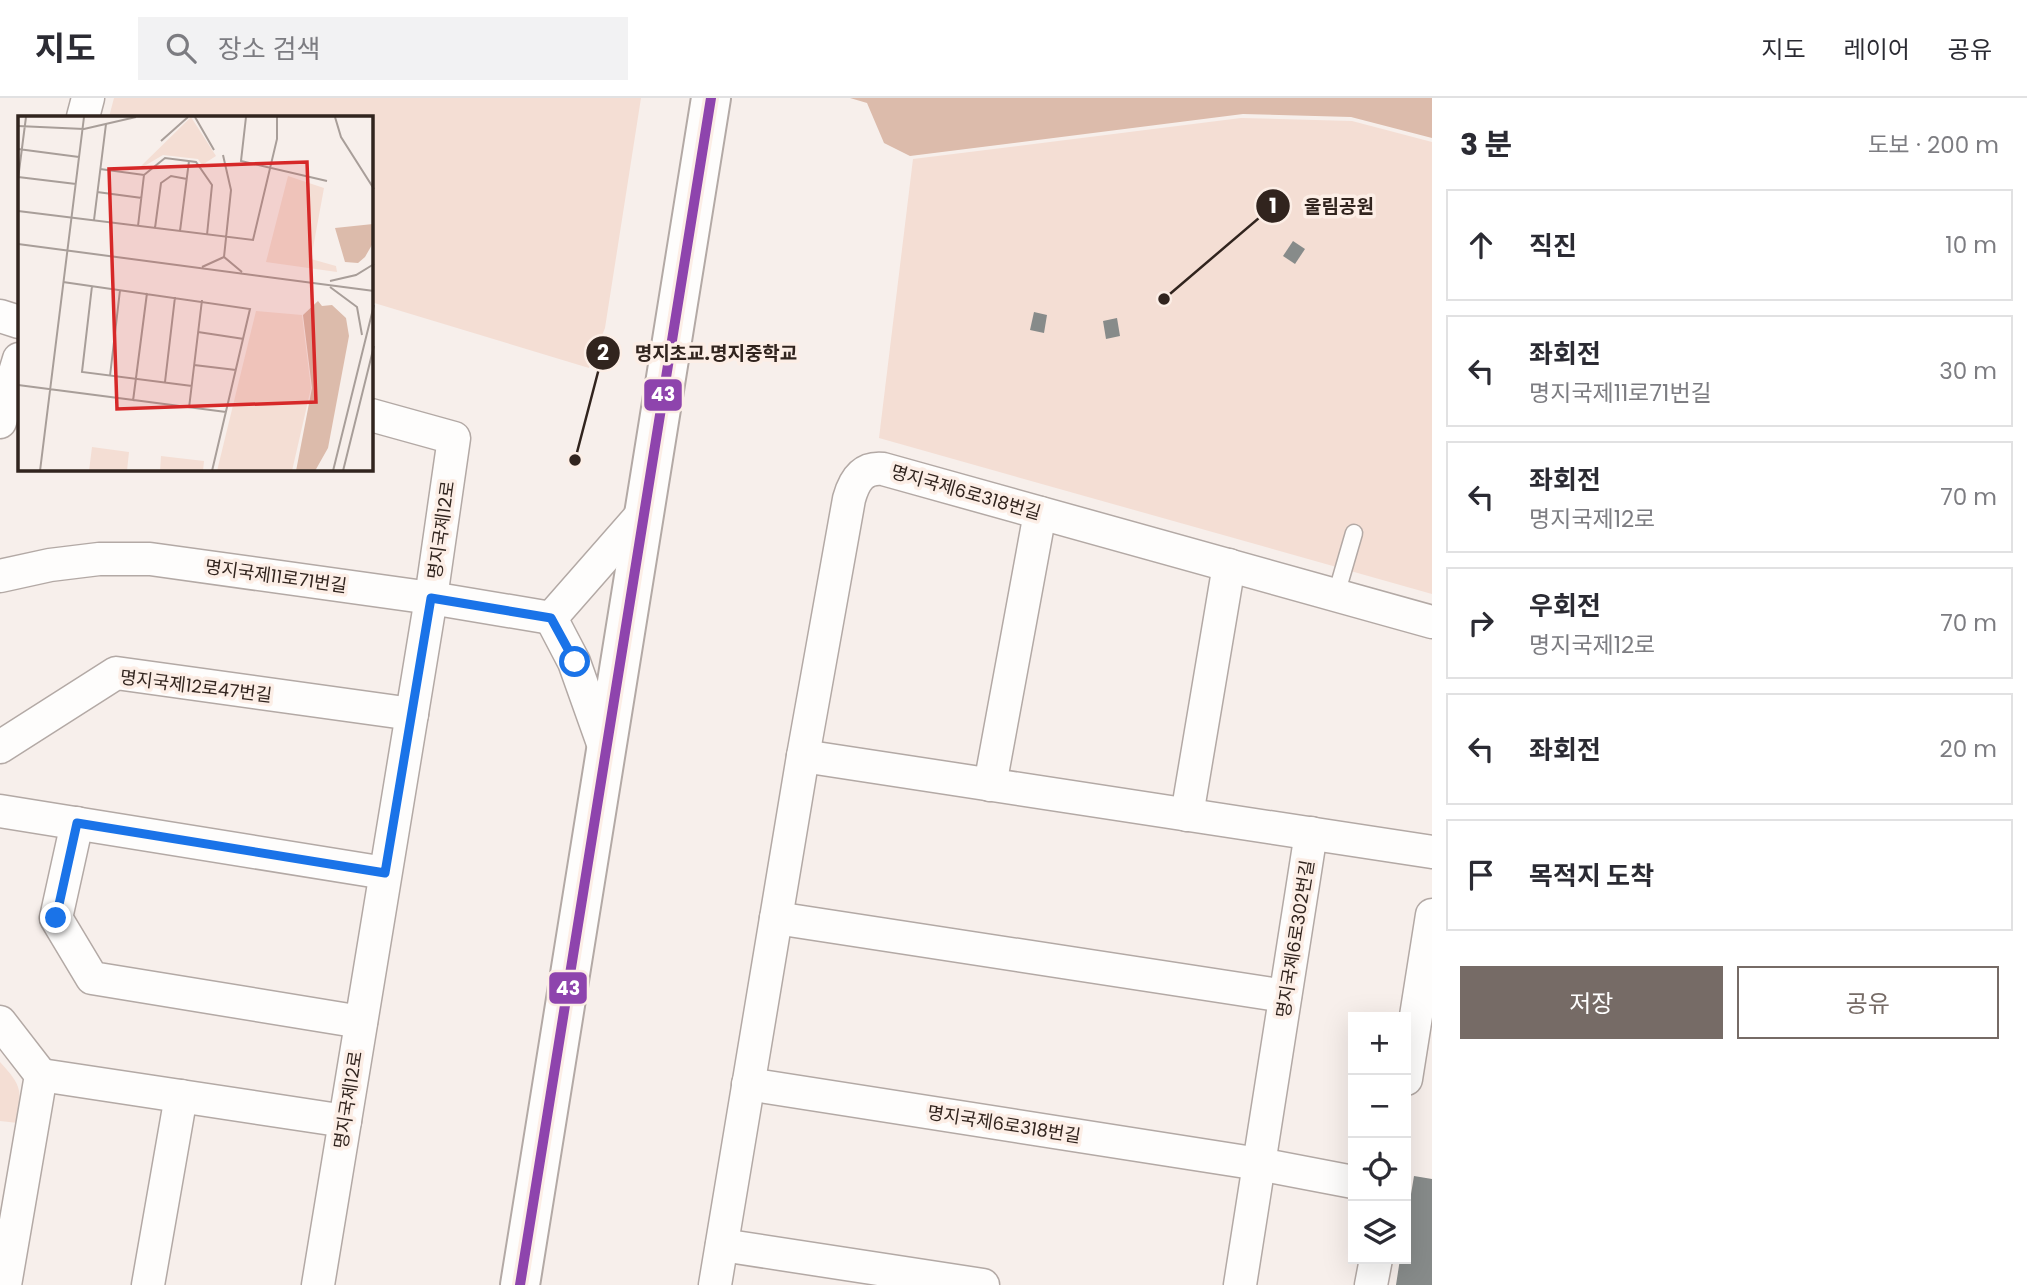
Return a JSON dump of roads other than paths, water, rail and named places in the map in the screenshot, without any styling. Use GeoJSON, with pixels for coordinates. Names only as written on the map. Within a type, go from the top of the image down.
{"type":"FeatureCollection","features":[{"type":"Feature","properties":{"kind":"main road"},"geometry":{"type":"LineString","coordinates":[[520,1285],[711,98]]}},
{"type":"Feature","properties":{"kind":"street"},"geometry":{"type":"LineString","coordinates":[[83,116],[88,98]]}},
{"type":"Feature","properties":{"kind":"street"},"geometry":{"type":"LineString","coordinates":[[0,316],[18,322]]}},
{"type":"Feature","properties":{"kind":"street"},"geometry":{"type":"LineString","coordinates":[[0,422],[18,362]]}},
{"type":"Feature","properties":{"kind":"street","name":"명지국제12로"},"geometry":{"type":"LineString","coordinates":[[318,1285],[431,598],[454,438],[373,416]]}},
{"type":"Feature","properties":{"kind":"street","name":"명지국제6로318번길"},"geometry":{"type":"LineString","coordinates":[[715,1285],[803,756],[849,499],[857,479],[866,471],[883,469],[1432,622]]}},
{"type":"Feature","properties":{"kind":"street"},"geometry":{"type":"LineString","coordinates":[[606,752],[575,662],[551,618],[644,512]]}},
{"type":"Feature","properties":{"kind":"street"},"geometry":{"type":"LineString","coordinates":[[990,785],[1040,513]]}},
{"type":"Feature","properties":{"kind":"street","name":"명지국제11로71번길"},"geometry":{"type":"LineString","coordinates":[[0,576],[50,565],[99,559],[150,559],[431,598],[551,618]]}},
{"type":"Feature","properties":{"kind":"street"},"geometry":{"type":"LineString","coordinates":[[1187,815],[1229,565]]}},
{"type":"Feature","properties":{"kind":"street","name":"명지국제12로47번길"},"geometry":{"type":"LineString","coordinates":[[0,747],[116,673],[412,714]]}},
{"type":"Feature","properties":{"kind":"street"},"geometry":{"type":"LineString","coordinates":[[803,756],[1432,852]]}},
{"type":"Feature","properties":{"kind":"street"},"geometry":{"type":"LineString","coordinates":[[0,811],[385,873]]}},
{"type":"Feature","properties":{"kind":"street"},"geometry":{"type":"LineString","coordinates":[[77,823],[56,918],[92,978],[361,1021]]}},
{"type":"Feature","properties":{"kind":"street","name":"명지국제6로302번길"},"geometry":{"type":"LineString","coordinates":[[1240,1285],[1311,833]]}},
{"type":"Feature","properties":{"kind":"street"},"geometry":{"type":"LineString","coordinates":[[1407,1075],[1432,915]]}},
{"type":"Feature","properties":{"kind":"street"},"geometry":{"type":"LineString","coordinates":[[776,918],[1285,996]]}},
{"type":"Feature","properties":{"kind":"street"},"geometry":{"type":"LineString","coordinates":[[0,1023],[41,1075],[345,1121]]}},
{"type":"Feature","properties":{"kind":"street"},"geometry":{"type":"LineString","coordinates":[[5,1285],[41,1075]]}},
{"type":"Feature","properties":{"kind":"street","name":"명지국제6로318번길"},"geometry":{"type":"LineString","coordinates":[[748,1084],[1259,1164]]}},
{"type":"Feature","properties":{"kind":"street"},"geometry":{"type":"LineString","coordinates":[[148,1285],[181,1096]]}},
{"type":"Feature","properties":{"kind":"street"},"geometry":{"type":"LineString","coordinates":[[1259,1164],[1348,1181]]}},
{"type":"Feature","properties":{"kind":"street"},"geometry":{"type":"LineString","coordinates":[[722,1245],[983,1285]]}},
{"type":"Feature","properties":{"kind":"street"},"geometry":{"type":"LineString","coordinates":[[1371,1285],[1375,1264]]}},
{"type":"Feature","properties":{"kind":"lane"},"geometry":{"type":"LineString","coordinates":[[1336,596],[1354,533]]}},
{"type":"Feature","properties":{"kind":"place","name":"울림공원"},"geometry":{"type":"Point","coordinates":[1164,299]}},
{"type":"Feature","properties":{"kind":"place","name":"명지초교.명지중학교"},"geometry":{"type":"Point","coordinates":[575,460]}}]}
